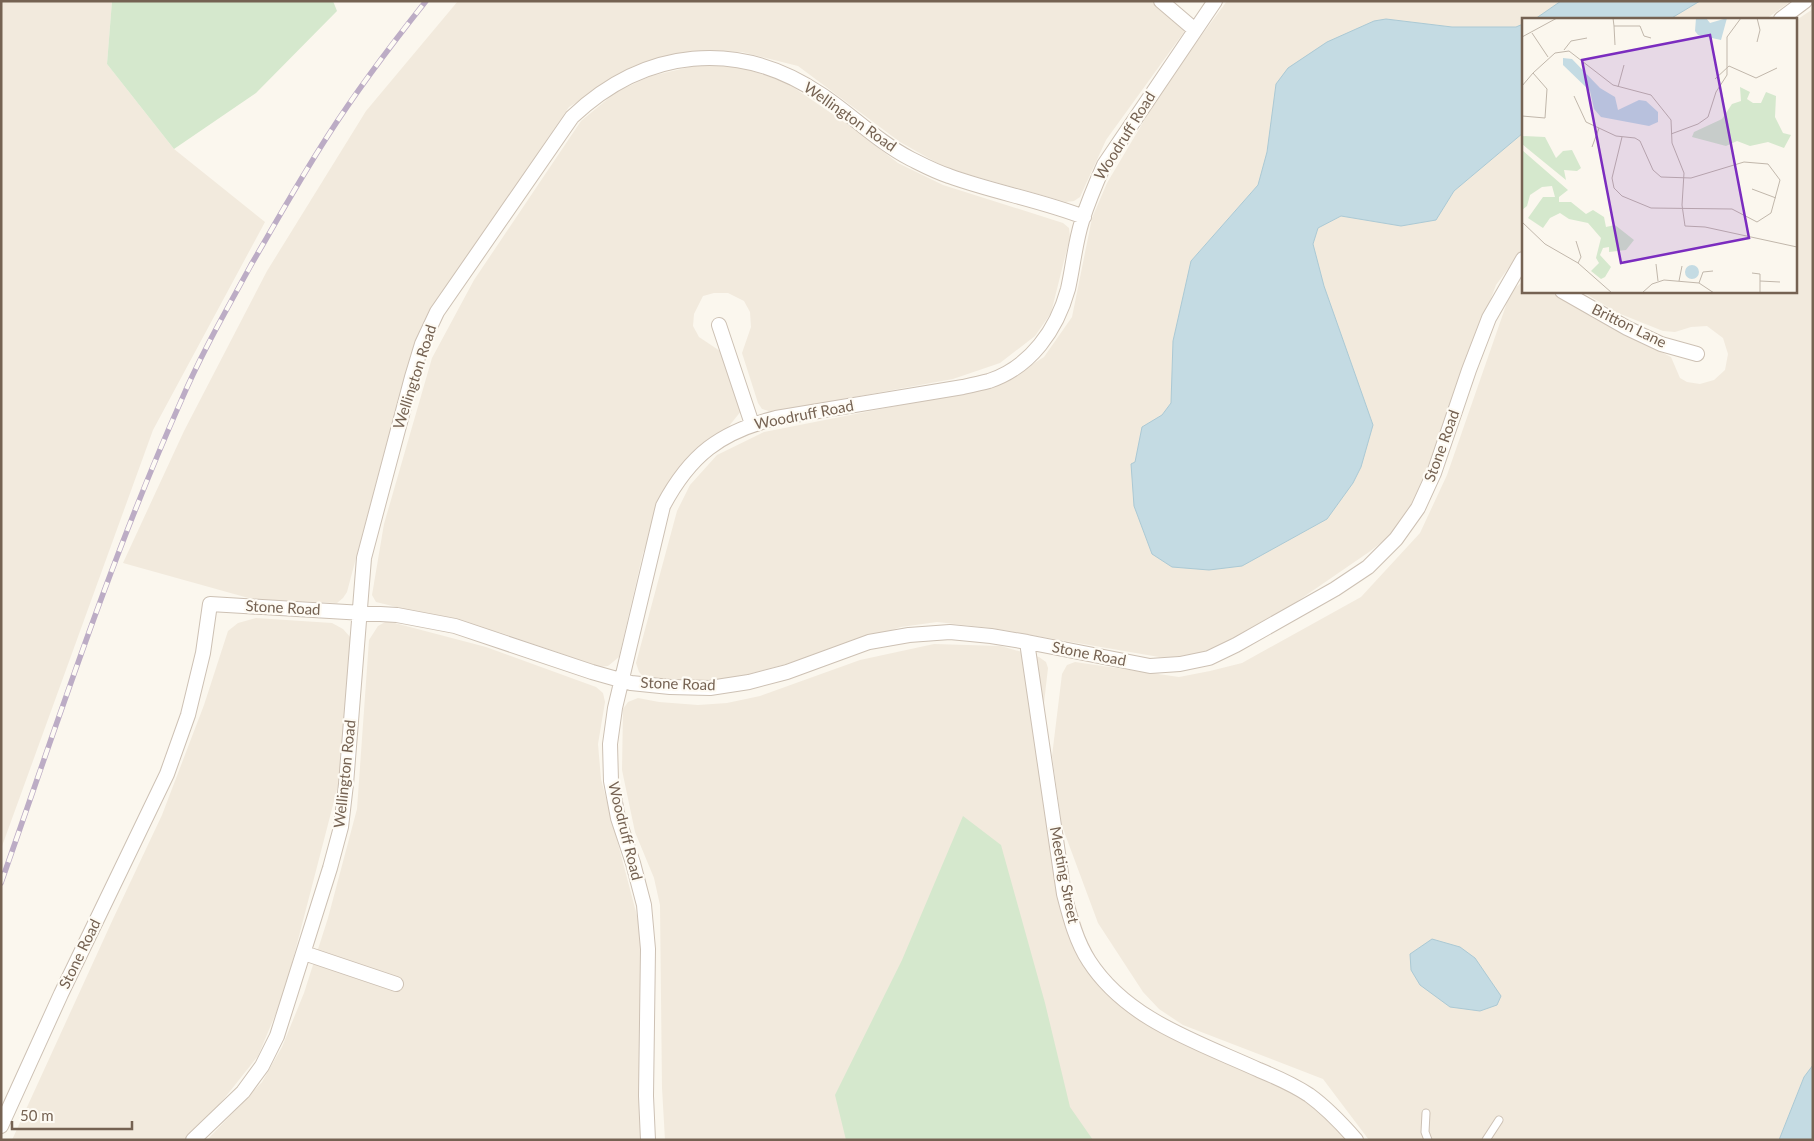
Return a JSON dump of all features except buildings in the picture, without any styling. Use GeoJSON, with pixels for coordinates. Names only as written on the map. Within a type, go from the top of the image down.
{"type":"FeatureCollection","features":[{"type":"Feature","properties":{"kind":"street"},"geometry":{"type":"LineString","coordinates":[[1161,1],[1195,30]]}},
{"type":"Feature","properties":{"kind":"street","name":"Woodruff Road"},"geometry":{"type":"LineString","coordinates":[[648,1140],[646,1096],[648,949],[644,905],[618,818],[611,781],[610,744],[621,680],[663,506],[673,487],[701,454],[718,441],[752,424],[963,387],[990,380],[1016,368],[1037,349],[1054,326],[1068,289],[1084,217],[1091,193],[1104,165],[1215,1]]}},
{"type":"Feature","properties":{"kind":"street"},"geometry":{"type":"LineString","coordinates":[[1782,18],[1805,1]]}},
{"type":"Feature","properties":{"kind":"street","name":"Wellington Road"},"geometry":{"type":"LineString","coordinates":[[193,1140],[243,1092],[262,1066],[277,1036],[304,953],[341,827],[364,558],[367,541],[422,344],[437,312],[572,117],[588,103],[630,76],[658,64],[715,58],[744,61],[771,69],[797,80],[822,95],[874,135],[909,158],[948,176],[1084,217]]}},
{"type":"Feature","properties":{"kind":"street","name":"Stone Road"},"geometry":{"type":"LineString","coordinates":[[1,1126],[61,994],[167,774],[188,715],[203,653],[210,604],[397,615],[455,626],[621,680],[670,687],[702,688],[749,682],[787,672],[869,642],[909,635],[950,632],[1027,642],[1150,666],[1180,664],[1209,658],[1244,641],[1335,589],[1368,568],[1396,539],[1418,508],[1434,472],[1489,318],[1521,264]]}},
{"type":"Feature","properties":{"kind":"street","name":"Britton Lane"},"geometry":{"type":"LineString","coordinates":[[1564,292],[1627,328],[1661,344],[1698,354]]}},
{"type":"Feature","properties":{"kind":"street"},"geometry":{"type":"LineString","coordinates":[[719,325],[752,424]]}},
{"type":"Feature","properties":{"kind":"street","name":"Meeting Street"},"geometry":{"type":"LineString","coordinates":[[1027,642],[1064,894],[1073,928],[1089,961],[1110,989],[1138,1012],[1169,1029],[1279,1079],[1309,1095],[1335,1116],[1356,1140]]}},
{"type":"Feature","properties":{"kind":"street"},"geometry":{"type":"LineString","coordinates":[[304,953],[396,984]]}},
{"type":"Feature","properties":{"kind":"lane"},"geometry":{"type":"LineString","coordinates":[[1426,1113],[1425,1132],[1428,1140]]}},
{"type":"Feature","properties":{"kind":"lane"},"geometry":{"type":"LineString","coordinates":[[1486,1140],[1499,1120]]}},
{"type":"Feature","properties":{"kind":"shaded area"},"geometry":{"type":"Polygon","coordinates":[[[1,1],[112,1],[107,64],[174,149],[265,222],[153,430],[1,849],[1,1]]]}},
{"type":"Feature","properties":{"kind":"shaded area"},"geometry":{"type":"Polygon","coordinates":[[[458,1],[1151,1],[1177,19],[1183,26],[1184,32],[1106,140],[1080,197],[1074,201],[1066,202],[946,168],[900,142],[798,66],[742,52],[711,51],[656,64],[615,79],[569,107],[435,304],[388,438],[347,592],[343,598],[337,603],[252,599],[123,563],[184,431],[267,271],[366,111],[458,1]]]}},
{"type":"Feature","properties":{"kind":"shaded area"},"geometry":{"type":"Polygon","coordinates":[[[1227,1],[1561,1],[1536,18],[1522,18],[1522,24],[1517,27],[1452,27],[1386,19],[1374,21],[1267,152],[1258,185],[1191,261],[1173,341],[1171,403],[1162,415],[1142,427],[1135,462],[1353,483],[1361,467],[1373,425],[1324,286],[1313,244],[1318,228],[1341,216],[1401,226],[1436,220],[1454,191],[1522,134],[1522,249],[1496,285],[1423,480],[1404,525],[1369,552],[1257,629],[1203,655],[1165,658],[990,628],[937,622],[901,627],[790,663],[741,676],[698,683],[645,678],[639,672],[636,663],[677,511],[690,485],[717,455],[764,432],[972,391],[1009,379],[1044,357],[1072,317],[1092,218],[1107,183],[1167,82],[1227,1]]]}},
{"type":"Feature","properties":{"kind":"shaded area"},"geometry":{"type":"Polygon","coordinates":[[[1700,1],[1791,1],[1767,18],[1672,18],[1700,1]]]}},
{"type":"Feature","properties":{"kind":"shaded area"},"geometry":{"type":"Polygon","coordinates":[[[1813,9],[1813,1065],[1804,1077],[1779,1140],[1369,1140],[1323,1079],[1183,1025],[1159,1009],[1143,992],[1098,923],[1062,826],[1052,756],[1062,674],[1067,665],[1075,662],[1179,677],[1242,663],[1361,597],[1420,533],[1447,475],[1511,291],[1521,283],[1522,292],[1554,292],[1611,327],[1671,357],[1680,378],[1687,382],[1700,384],[1714,380],[1725,370],[1728,354],[1723,338],[1707,326],[1691,327],[1675,332],[1663,331],[1618,313],[1583,292],[1796,292],[1796,20],[1813,9]]]}},
{"type":"Feature","properties":{"kind":"shaded area"},"geometry":{"type":"Polygon","coordinates":[[[735,65],[787,83],[850,126],[898,163],[943,185],[1063,223],[1069,228],[1070,237],[1051,313],[1035,336],[1000,363],[953,379],[772,412],[762,409],[758,403],[742,353],[751,327],[750,312],[744,301],[728,293],[714,293],[703,296],[694,314],[693,326],[699,337],[726,355],[742,410],[729,426],[695,450],[673,480],[643,553],[619,657],[608,666],[600,667],[502,633],[376,602],[372,595],[384,524],[432,358],[474,280],[581,121],[616,92],[651,76],[694,66],[735,65]]]}},
{"type":"Feature","properties":{"kind":"shaded area"},"geometry":{"type":"Polygon","coordinates":[[[256,618],[332,623],[343,629],[351,638],[340,778],[284,994],[258,1056],[219,1105],[184,1140],[12,1140],[162,815],[204,705],[228,631],[238,623],[256,618]]]}},
{"type":"Feature","properties":{"kind":"shaded area"},"geometry":{"type":"Polygon","coordinates":[[[387,621],[486,647],[596,687],[603,693],[605,702],[598,744],[601,779],[641,931],[644,1140],[207,1140],[262,1082],[282,1047],[304,993],[328,918],[357,809],[369,640],[378,626],[387,621]]]}},
{"type":"Feature","properties":{"kind":"shaded area"},"geometry":{"type":"Polygon","coordinates":[[[934,644],[1001,646],[1039,657],[1046,662],[1048,668],[1038,756],[1055,841],[1085,936],[1104,975],[1123,1002],[1312,1098],[1346,1140],[665,1140],[662,1088],[660,905],[654,878],[635,832],[622,770],[623,709],[628,702],[638,698],[659,702],[698,705],[727,703],[760,696],[860,660],[934,644]]]}},
{"type":"Feature","properties":{"kind":"green space"},"geometry":{"type":"Polygon","coordinates":[[[112,1],[333,1],[337,11],[256,93],[174,149],[107,64],[112,1]]]}},
{"type":"Feature","properties":{"kind":"green space"},"geometry":{"type":"Polygon","coordinates":[[[963,816],[1001,845],[1045,1003],[1070,1107],[1093,1140],[846,1140],[835,1095],[902,960],[963,816]]]}},
{"type":"Feature","properties":{"kind":"water"},"geometry":{"type":"Polygon","coordinates":[[[1561,1],[1700,1],[1672,18],[1536,18],[1561,1]]]}},
{"type":"Feature","properties":{"kind":"water"},"geometry":{"type":"Polygon","coordinates":[[[1386,19],[1452,27],[1516,27],[1522,24],[1522,134],[1454,191],[1436,220],[1401,226],[1341,216],[1318,228],[1313,244],[1324,286],[1373,425],[1361,467],[1353,483],[1327,519],[1242,566],[1209,570],[1172,567],[1152,554],[1134,506],[1131,464],[1135,462],[1142,427],[1162,415],[1171,403],[1173,341],[1191,261],[1258,185],[1267,152],[1276,84],[1288,68],[1327,42],[1374,21],[1386,19]]]}},
{"type":"Feature","properties":{"kind":"water"},"geometry":{"type":"Polygon","coordinates":[[[1432,939],[1460,947],[1475,958],[1501,996],[1497,1005],[1480,1011],[1450,1007],[1420,985],[1411,970],[1410,954],[1432,939]]]}},
{"type":"Feature","properties":{"kind":"water"},"geometry":{"type":"Polygon","coordinates":[[[1813,1065],[1813,1140],[1779,1140],[1804,1077],[1813,1065]]]}},
{"type":"Feature","properties":{"kind":"railway"},"geometry":{"type":"LineString","coordinates":[[1,883],[108,580],[131,520],[197,366],[251,265],[338,119],[426,1]]}}]}
